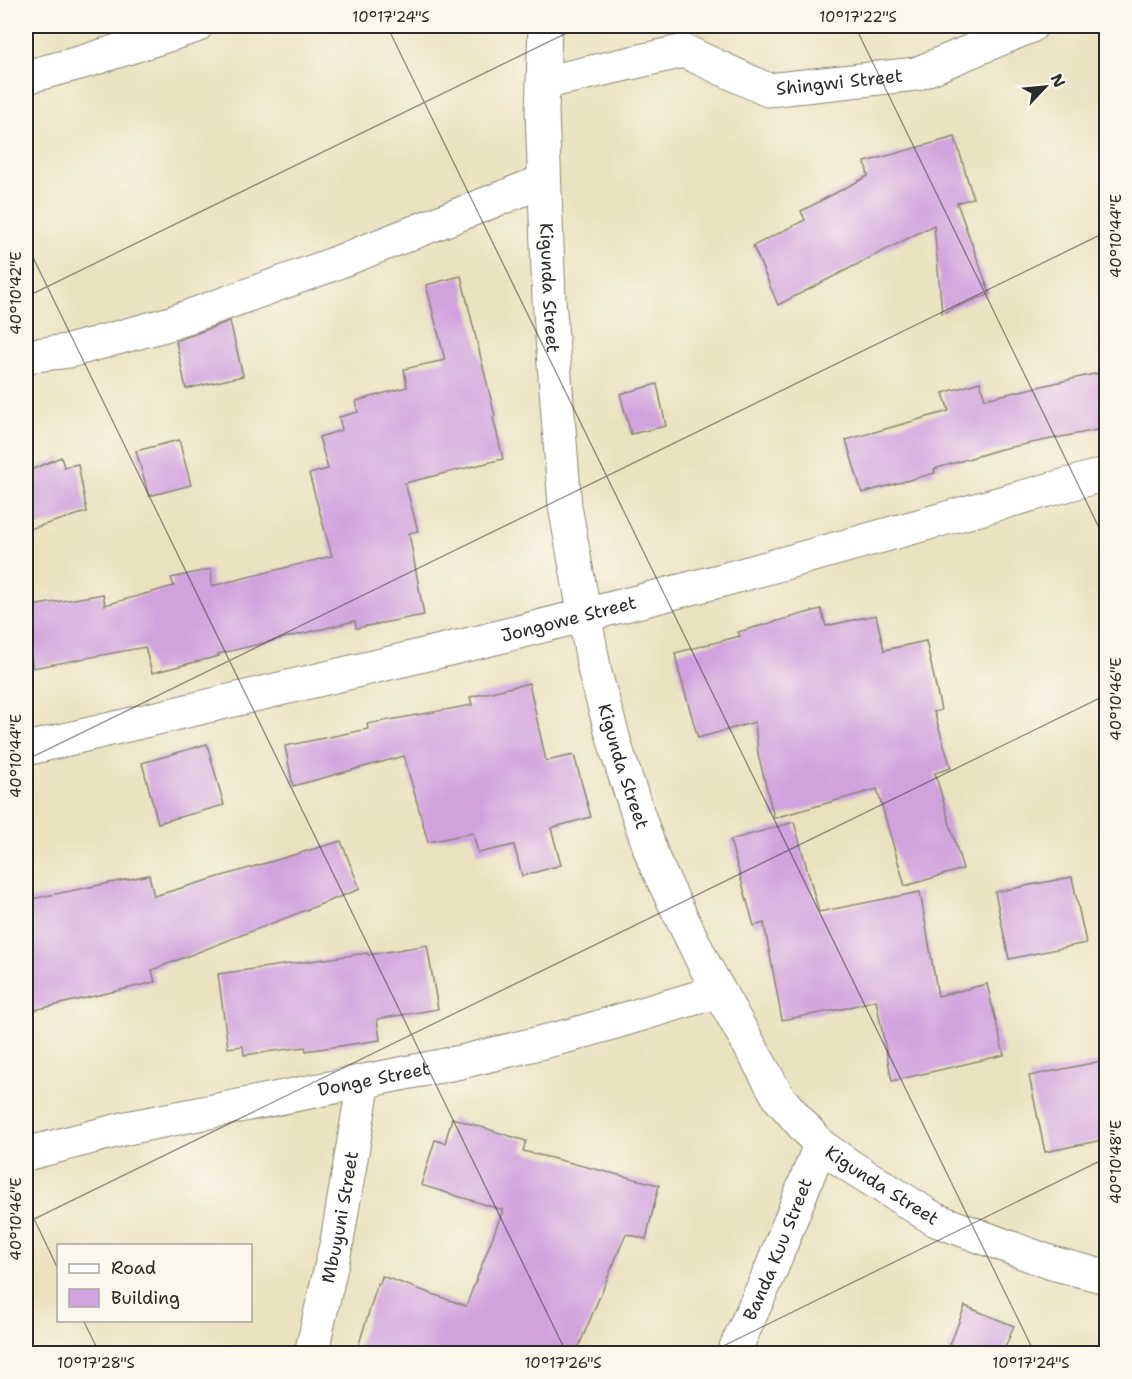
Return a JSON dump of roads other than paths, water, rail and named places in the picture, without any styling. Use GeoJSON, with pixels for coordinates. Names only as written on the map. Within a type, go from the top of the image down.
{"type":"FeatureCollection","features":[{"type":"Feature","properties":{"kind":"main road"},"geometry":{"type":"LineString","coordinates":[[26,77],[83,63],[196,26]]}},
{"type":"Feature","properties":{"kind":"main road","name":"Kigunda Street"},"geometry":{"type":"LineString","coordinates":[[545,26],[542,111],[544,181],[549,299],[565,506],[595,673],[613,737],[654,861],[719,991],[779,1098],[820,1145],[936,1220],[1052,1263],[1107,1277]]}},
{"type":"Feature","properties":{"kind":"main road","name":"Shingwi Street"},"geometry":{"type":"LineString","coordinates":[[543,83],[684,51],[768,90],[916,74],[1031,26]]}},
{"type":"Feature","properties":{"kind":"main road"},"geometry":{"type":"LineString","coordinates":[[26,356],[69,351],[168,324],[328,266],[544,181]]}},
{"type":"Feature","properties":{"kind":"main road","name":"Jongowe Street"},"geometry":{"type":"LineString","coordinates":[[26,749],[483,641],[723,580],[1107,474]]}},
{"type":"Feature","properties":{"kind":"main road","name":"Donge Street"},"geometry":{"type":"LineString","coordinates":[[26,1154],[128,1128],[461,1062],[561,1038],[719,991]]}},
{"type":"Feature","properties":{"kind":"main road","name":"Mbuyuni Street"},"geometry":{"type":"LineString","coordinates":[[311,1353],[337,1241],[364,1081]]}},
{"type":"Feature","properties":{"kind":"main road","name":"Banda Kuu Street"},"geometry":{"type":"LineString","coordinates":[[733,1353],[770,1272],[820,1145]]}}]}
